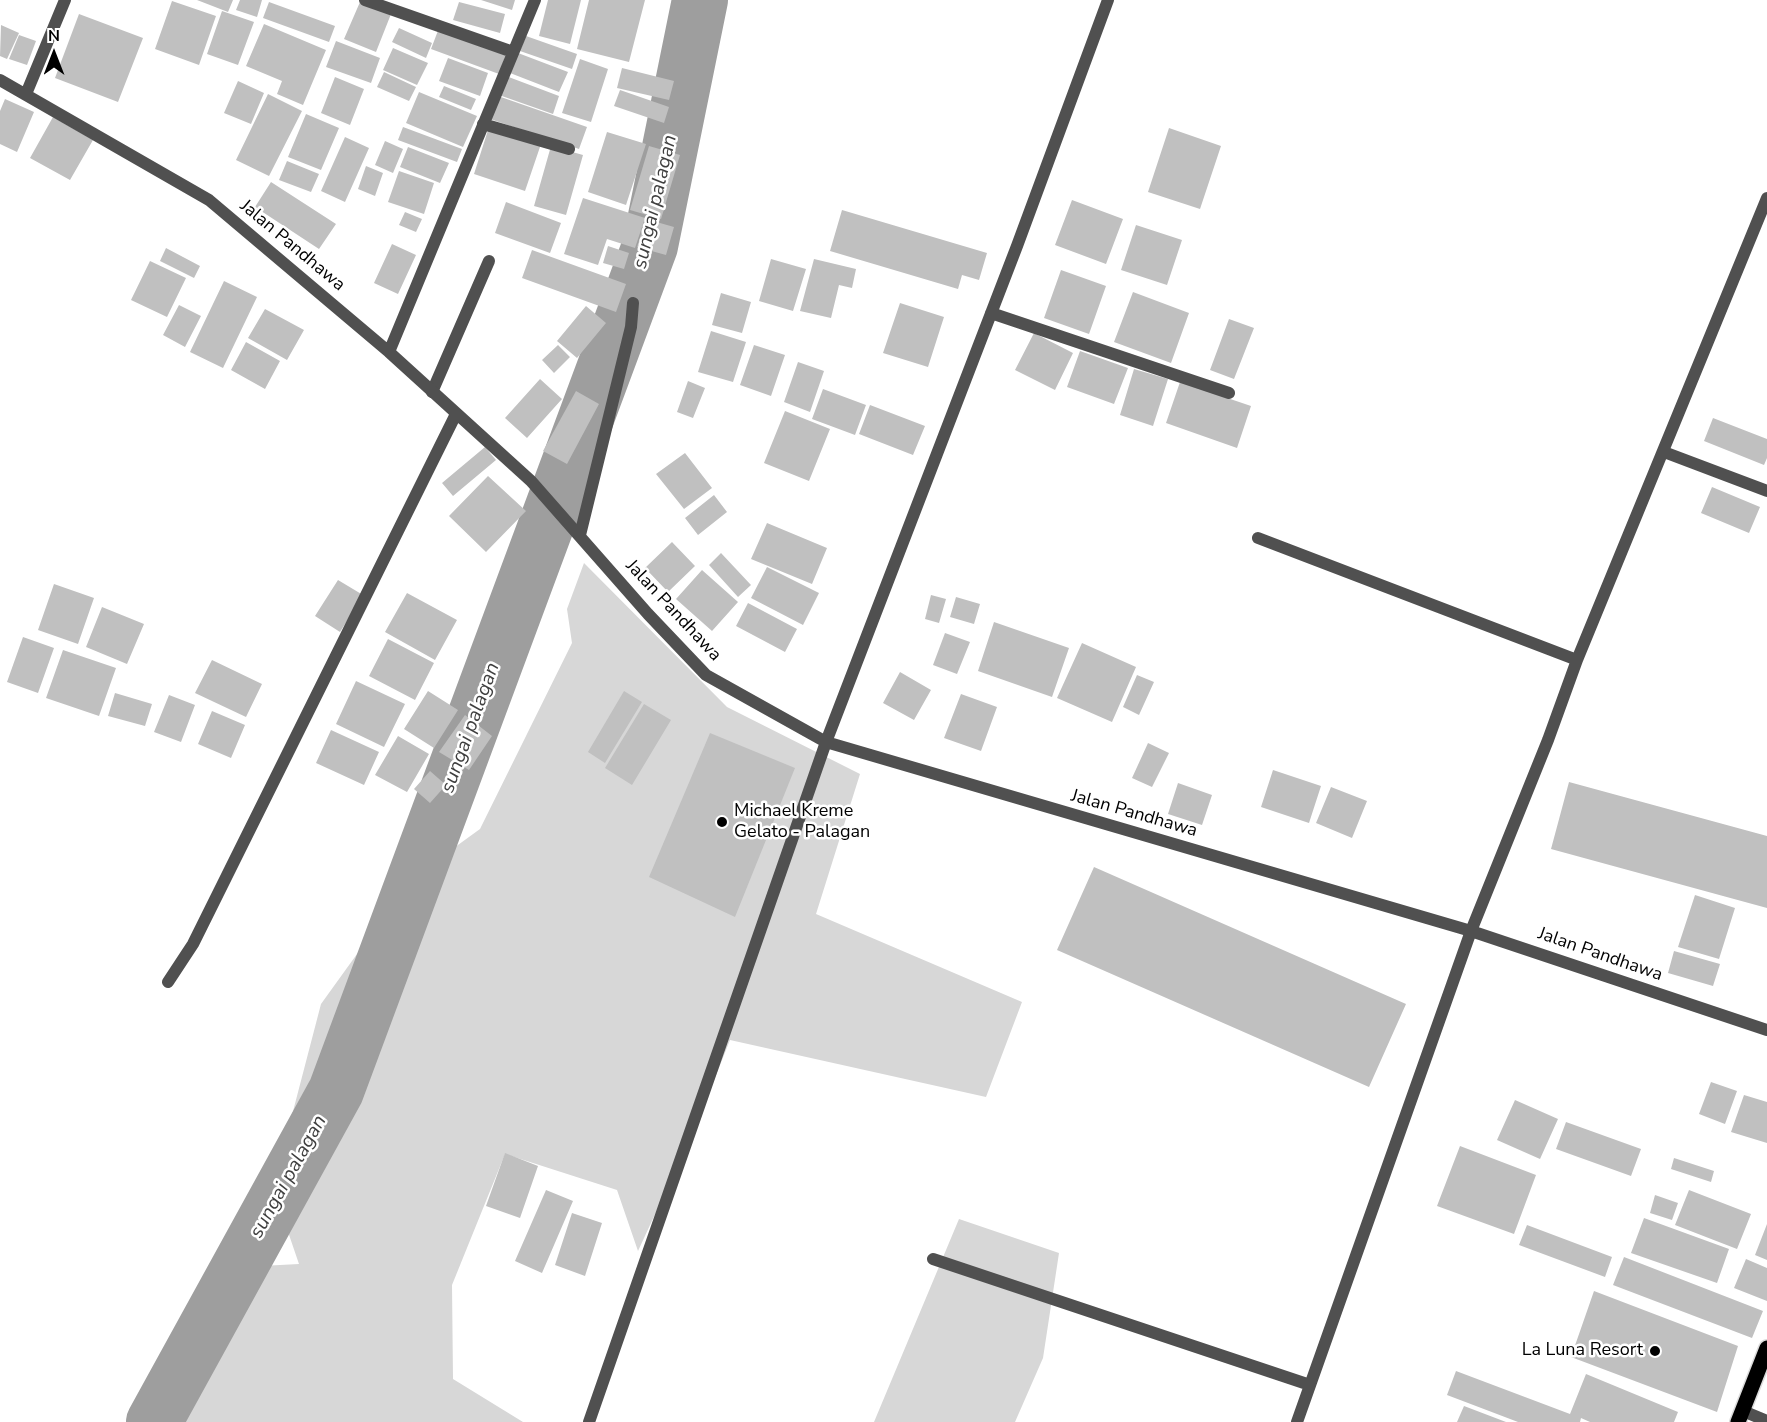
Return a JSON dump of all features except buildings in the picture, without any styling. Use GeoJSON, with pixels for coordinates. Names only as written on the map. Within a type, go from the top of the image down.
{"type":"FeatureCollection","features":[{"type":"Feature","properties":{"kind":"main road"},"geometry":{"type":"LineString","coordinates":[[1740,1416],[1767,1348]]}},
{"type":"Feature","properties":{"kind":"street"},"geometry":{"type":"LineString","coordinates":[[26,94],[65,0]]}},
{"type":"Feature","properties":{"kind":"street"},"geometry":{"type":"LineString","coordinates":[[365,0],[513,52]]}},
{"type":"Feature","properties":{"kind":"street"},"geometry":{"type":"LineString","coordinates":[[389,352],[535,0]]}},
{"type":"Feature","properties":{"kind":"street"},"geometry":{"type":"LineString","coordinates":[[589,1422],[826,742],[992,313],[1107,0]]}},
{"type":"Feature","properties":{"kind":"street","name":"Jalan Pandhawa"},"geometry":{"type":"LineString","coordinates":[[0,80],[209,200],[389,352],[531,481],[648,614],[706,675],[826,742],[1471,931],[1767,1030]]}},
{"type":"Feature","properties":{"kind":"street"},"geometry":{"type":"LineString","coordinates":[[483,124],[569,150]]}},
{"type":"Feature","properties":{"kind":"street"},"geometry":{"type":"LineString","coordinates":[[1297,1422],[1471,931],[1548,740],[1577,660],[1767,198]]}},
{"type":"Feature","properties":{"kind":"street"},"geometry":{"type":"LineString","coordinates":[[432,392],[489,261]]}},
{"type":"Feature","properties":{"kind":"street"},"geometry":{"type":"LineString","coordinates":[[580,536],[632,327],[633,303]]}},
{"type":"Feature","properties":{"kind":"street"},"geometry":{"type":"LineString","coordinates":[[992,313],[1229,393]]}},
{"type":"Feature","properties":{"kind":"street"},"geometry":{"type":"LineString","coordinates":[[168,982],[193,944],[456,414]]}},
{"type":"Feature","properties":{"kind":"street"},"geometry":{"type":"LineString","coordinates":[[1664,452],[1767,491]]}},
{"type":"Feature","properties":{"kind":"street"},"geometry":{"type":"LineString","coordinates":[[1258,537],[1577,660]]}},
{"type":"Feature","properties":{"kind":"street"},"geometry":{"type":"LineString","coordinates":[[933,1259],[1310,1385]]}},
{"type":"Feature","properties":{"kind":"street"},"geometry":{"type":"LineString","coordinates":[[1740,1416],[1767,1421]]}},
{"type":"Feature","properties":{"kind":"shaded area"},"geometry":{"type":"Polygon","coordinates":[[[584,563],[727,707],[860,774],[816,914],[1022,1002],[986,1097],[730,1040],[695,1128],[638,1251],[617,1190],[505,1154],[452,1285],[453,1379],[523,1422],[186,1422],[174,1386],[223,1268],[299,1264],[273,1188],[321,1004],[411,879],[480,829],[572,643],[567,609],[584,563]]]}},
{"type":"Feature","properties":{"kind":"shaded area"},"geometry":{"type":"Polygon","coordinates":[[[959,1219],[1059,1253],[1043,1358],[1015,1422],[874,1422],[959,1219]]]}},
{"type":"Feature","properties":{"kind":"waterway","name":"sungai palagan"},"geometry":{"type":"LineString","coordinates":[[154,1422],[336,1091],[650,246],[700,0]]}},
{"type":"Feature","properties":{"kind":"place","name":"Michael Kreme Gelato - Palagan"},"geometry":{"type":"Point","coordinates":[722,822]}},
{"type":"Feature","properties":{"kind":"place","name":"La Luna Resort"},"geometry":{"type":"Point","coordinates":[1655,1351]}}]}
